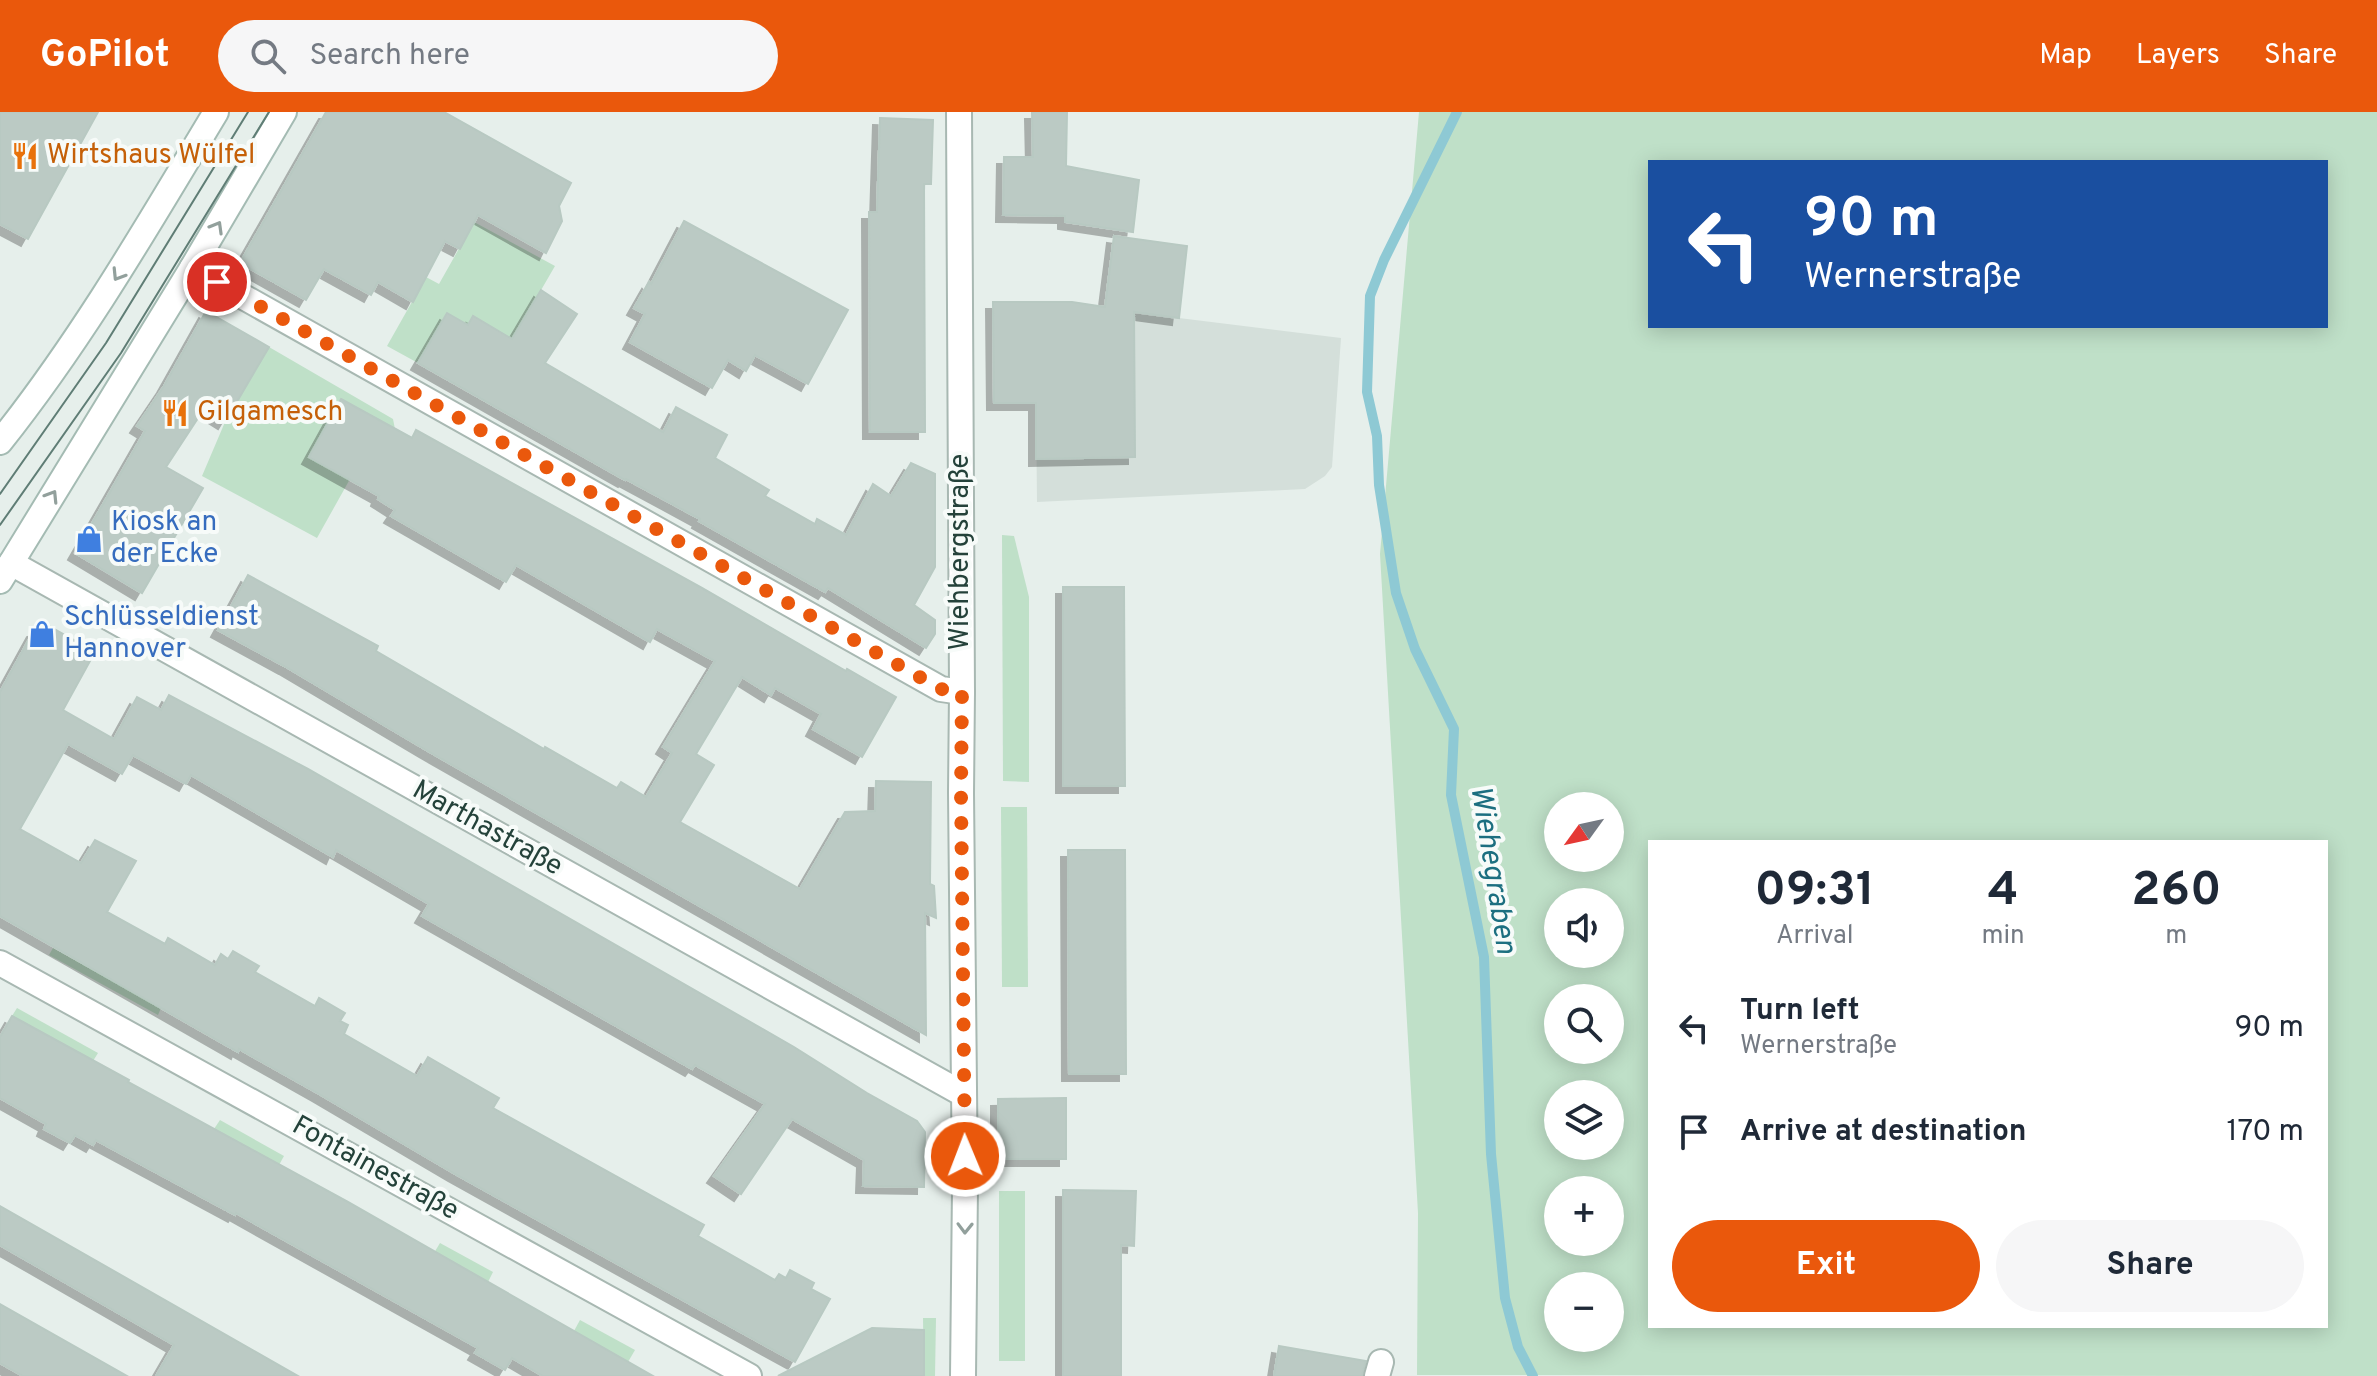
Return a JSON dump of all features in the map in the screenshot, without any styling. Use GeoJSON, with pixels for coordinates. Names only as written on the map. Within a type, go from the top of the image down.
{"type":"FeatureCollection","features":[{"type":"Feature","properties":{"kind":"street"},"geometry":{"type":"LineString","coordinates":[[0,442],[28,407],[116,278],[216,112]]}},
{"type":"Feature","properties":{"kind":"street"},"geometry":{"type":"LineString","coordinates":[[5,572],[284,112]]}},
{"type":"Feature","properties":{"kind":"street","name":"Wiehbergstraße"},"geometry":{"type":"LineString","coordinates":[[959,112],[965,1187],[963,1376]]}},
{"type":"Feature","properties":{"kind":"street"},"geometry":{"type":"LineString","coordinates":[[192,268],[941,689],[962,692]]}},
{"type":"Feature","properties":{"kind":"street","name":"Marthastraße"},"geometry":{"type":"LineString","coordinates":[[5,572],[963,1094]]}},
{"type":"Feature","properties":{"kind":"street","name":"Fontainestraße"},"geometry":{"type":"LineString","coordinates":[[0,963],[749,1376]]}},
{"type":"Feature","properties":{"kind":"shaded area"},"geometry":{"type":"Polygon","coordinates":[[[993,302],[1072,302],[1341,338],[1332,467],[1325,476],[1305,489],[1037,502],[1036,404],[994,403],[993,302]]]}},
{"type":"Feature","properties":{"kind":"green space"},"geometry":{"type":"Polygon","coordinates":[[[1419,112],[2377,112],[2377,1376],[1417,1375],[1418,1213],[1380,554],[1419,112]]]}},
{"type":"Feature","properties":{"kind":"green space"},"geometry":{"type":"Polygon","coordinates":[[[474,222],[555,266],[515,335],[514,351],[473,317],[468,325],[447,313],[418,363],[387,346],[426,277],[439,284],[474,222]]]}},
{"type":"Feature","properties":{"kind":"green space"},"geometry":{"type":"Polygon","coordinates":[[[269,347],[393,419],[395,429],[341,399],[309,456],[350,479],[317,538],[202,476],[225,422],[269,347]]]}},
{"type":"Feature","properties":{"kind":"green space"},"geometry":{"type":"Polygon","coordinates":[[[1002,535],[1014,536],[1029,597],[1029,782],[1003,781],[1002,535]]]}},
{"type":"Feature","properties":{"kind":"green space"},"geometry":{"type":"Polygon","coordinates":[[[1001,807],[1027,807],[1028,987],[1002,987],[1001,807]]]}},
{"type":"Feature","properties":{"kind":"green space"},"geometry":{"type":"Polygon","coordinates":[[[53,948],[161,1008],[158,1015],[49,955],[53,948]]]}},
{"type":"Feature","properties":{"kind":"green space"},"geometry":{"type":"Polygon","coordinates":[[[17,1008],[98,1053],[93,1061],[12,1016],[17,1008]]]}},
{"type":"Feature","properties":{"kind":"green space"},"geometry":{"type":"Polygon","coordinates":[[[220,1120],[284,1156],[279,1165],[214,1129],[220,1120]]]}},
{"type":"Feature","properties":{"kind":"green space"},"geometry":{"type":"Polygon","coordinates":[[[999,1191],[1025,1191],[1025,1361],[999,1361],[999,1191]]]}},
{"type":"Feature","properties":{"kind":"green space"},"geometry":{"type":"Polygon","coordinates":[[[440,1243],[493,1272],[488,1282],[434,1253],[440,1243]]]}},
{"type":"Feature","properties":{"kind":"green space"},"geometry":{"type":"Polygon","coordinates":[[[923,1318],[936,1318],[935,1376],[924,1376],[923,1318]]]}},
{"type":"Feature","properties":{"kind":"green space"},"geometry":{"type":"Polygon","coordinates":[[[580,1320],[635,1350],[628,1362],[574,1331],[580,1320]]]}},
{"type":"Feature","properties":{"kind":"building"},"geometry":{"type":"Polygon","coordinates":[[[0,112],[98,112],[28,239],[0,224],[0,112]]]}},
{"type":"Feature","properties":{"kind":"building"},"geometry":{"type":"Polygon","coordinates":[[[326,112],[444,112],[571,183],[559,206],[562,221],[546,253],[478,215],[460,249],[445,241],[413,302],[378,282],[371,295],[324,269],[306,300],[240,263],[326,112]]]}},
{"type":"Feature","properties":{"kind":"building"},"geometry":{"type":"Polygon","coordinates":[[[1032,112],[1067,112],[1066,166],[1139,180],[1133,232],[1065,222],[1065,216],[1003,215],[1004,157],[1033,157],[1032,112]]]}},
{"type":"Feature","properties":{"kind":"building"},"geometry":{"type":"Polygon","coordinates":[[[880,118],[933,120],[931,184],[924,184],[925,432],[870,432],[869,212],[877,212],[880,118]]]}},
{"type":"Feature","properties":{"kind":"building"},"geometry":{"type":"Polygon","coordinates":[[[684,221],[848,310],[808,384],[755,355],[746,371],[728,360],[712,388],[630,342],[645,314],[634,308],[649,282],[651,284],[684,221]]]}},
{"type":"Feature","properties":{"kind":"building"},"geometry":{"type":"Polygon","coordinates":[[[1114,236],[1187,246],[1179,318],[1134,312],[1135,457],[1036,459],[1036,403],[994,403],[993,302],[1072,302],[1105,307],[1114,236]]]}},
{"type":"Feature","properties":{"kind":"building"},"geometry":{"type":"Polygon","coordinates":[[[541,290],[577,314],[545,363],[663,432],[676,407],[727,435],[715,458],[769,490],[765,496],[815,524],[817,519],[846,535],[873,484],[891,496],[911,463],[935,474],[935,567],[914,605],[935,620],[935,634],[926,648],[828,588],[825,592],[418,363],[447,313],[468,325],[473,316],[512,339],[541,290]]]}},
{"type":"Feature","properties":{"kind":"building"},"geometry":{"type":"Polygon","coordinates":[[[206,311],[269,347],[225,422],[204,409],[166,467],[203,488],[142,593],[75,553],[145,431],[137,426],[164,386],[206,311]]]}},
{"type":"Feature","properties":{"kind":"building"},"geometry":{"type":"Polygon","coordinates":[[[341,399],[412,438],[416,430],[896,697],[862,757],[813,729],[821,714],[775,688],[771,695],[742,677],[696,754],[714,765],[680,822],[800,889],[845,812],[875,811],[876,781],[931,782],[930,884],[934,886],[936,918],[925,913],[926,1035],[218,630],[248,575],[378,646],[376,651],[617,788],[621,782],[646,797],[672,753],[663,747],[715,661],[657,629],[650,642],[516,565],[506,582],[391,516],[395,510],[378,499],[379,496],[309,457],[341,399]]]}},
{"type":"Feature","properties":{"kind":"building"},"geometry":{"type":"Polygon","coordinates":[[[1063,587],[1124,587],[1125,786],[1063,786],[1063,587]]]}},
{"type":"Feature","properties":{"kind":"building"},"geometry":{"type":"Polygon","coordinates":[[[49,626],[95,652],[63,710],[114,739],[137,697],[161,710],[169,695],[308,769],[794,1047],[917,1121],[925,1132],[924,1187],[863,1186],[864,1160],[792,1119],[741,1194],[714,1176],[765,1104],[695,1065],[692,1069],[422,916],[429,904],[336,850],[333,857],[191,775],[186,784],[133,755],[122,774],[68,744],[20,829],[81,863],[95,840],[136,861],[107,912],[165,944],[168,938],[215,965],[221,954],[228,959],[233,951],[259,966],[255,972],[315,1006],[319,998],[345,1013],[340,1021],[348,1025],[344,1034],[417,1076],[428,1057],[499,1098],[493,1108],[704,1225],[698,1236],[775,1280],[779,1274],[786,1278],[790,1270],[814,1283],[811,1289],[830,1299],[795,1362],[0,916],[0,692],[34,630],[49,626]]]}},
{"type":"Feature","properties":{"kind":"building"},"geometry":{"type":"Polygon","coordinates":[[[1068,850],[1125,850],[1126,1074],[1069,1074],[1068,850]]]}},
{"type":"Feature","properties":{"kind":"building"},"geometry":{"type":"Polygon","coordinates":[[[12,1016],[653,1376],[543,1376],[512,1358],[505,1370],[475,1353],[478,1348],[236,1213],[96,1140],[93,1145],[75,1135],[70,1143],[44,1129],[46,1124],[0,1098],[0,1037],[12,1016]]]}},
{"type":"Feature","properties":{"kind":"building"},"geometry":{"type":"Polygon","coordinates":[[[1066,1098],[1066,1159],[998,1159],[998,1099],[1066,1098]]]}},
{"type":"Feature","properties":{"kind":"building"},"geometry":{"type":"Polygon","coordinates":[[[1063,1190],[1136,1191],[1134,1246],[1121,1245],[1121,1376],[1063,1376],[1063,1190]]]}},
{"type":"Feature","properties":{"kind":"building"},"geometry":{"type":"Polygon","coordinates":[[[0,1206],[298,1376],[156,1376],[174,1345],[0,1245],[0,1206]]]}},
{"type":"Feature","properties":{"kind":"building"},"geometry":{"type":"Polygon","coordinates":[[[0,1304],[127,1376],[23,1376],[0,1363],[0,1304]]]}},
{"type":"Feature","properties":{"kind":"building"},"geometry":{"type":"Polygon","coordinates":[[[872,1328],[924,1330],[924,1376],[778,1376],[872,1328]]]}},
{"type":"Feature","properties":{"kind":"building"},"geometry":{"type":"Polygon","coordinates":[[[1279,1346],[1366,1361],[1362,1376],[1274,1376],[1279,1346]]]}},
{"type":"Feature","properties":{"kind":"waterway","name":"Wiehegraben"},"geometry":{"type":"LineString","coordinates":[[1457,112],[1384,260],[1370,296],[1367,392],[1377,436],[1379,485],[1396,593],[1415,649],[1454,729],[1451,795],[1484,957],[1491,1154],[1505,1298],[1518,1347],[1533,1376]]}},
{"type":"Feature","properties":{"kind":"tram line"},"geometry":{"type":"LineString","coordinates":[[0,494],[106,343],[248,112]]}},
{"type":"Feature","properties":{"kind":"tram line"},"geometry":{"type":"LineString","coordinates":[[0,525],[121,353],[269,112]]}},
{"type":"Feature","properties":{"kind":"place","name":"Wirtshaus Wülfel"},"geometry":{"type":"Point","coordinates":[25,156]}},
{"type":"Feature","properties":{"kind":"place","name":"Gilgamesch"},"geometry":{"type":"Point","coordinates":[175,413]}},
{"type":"Feature","properties":{"kind":"place","name":"Kiosk an der Ecke"},"geometry":{"type":"Point","coordinates":[89,539]}},
{"type":"Feature","properties":{"kind":"place","name":"Schlüsseldienst Hannover"},"geometry":{"type":"Point","coordinates":[42,634]}},
{"type":"Feature","properties":{"kind":"route"},"geometry":{"type":"LineString","coordinates":[[217,282],[941,689],[962,692],[965,1156]]}}]}
